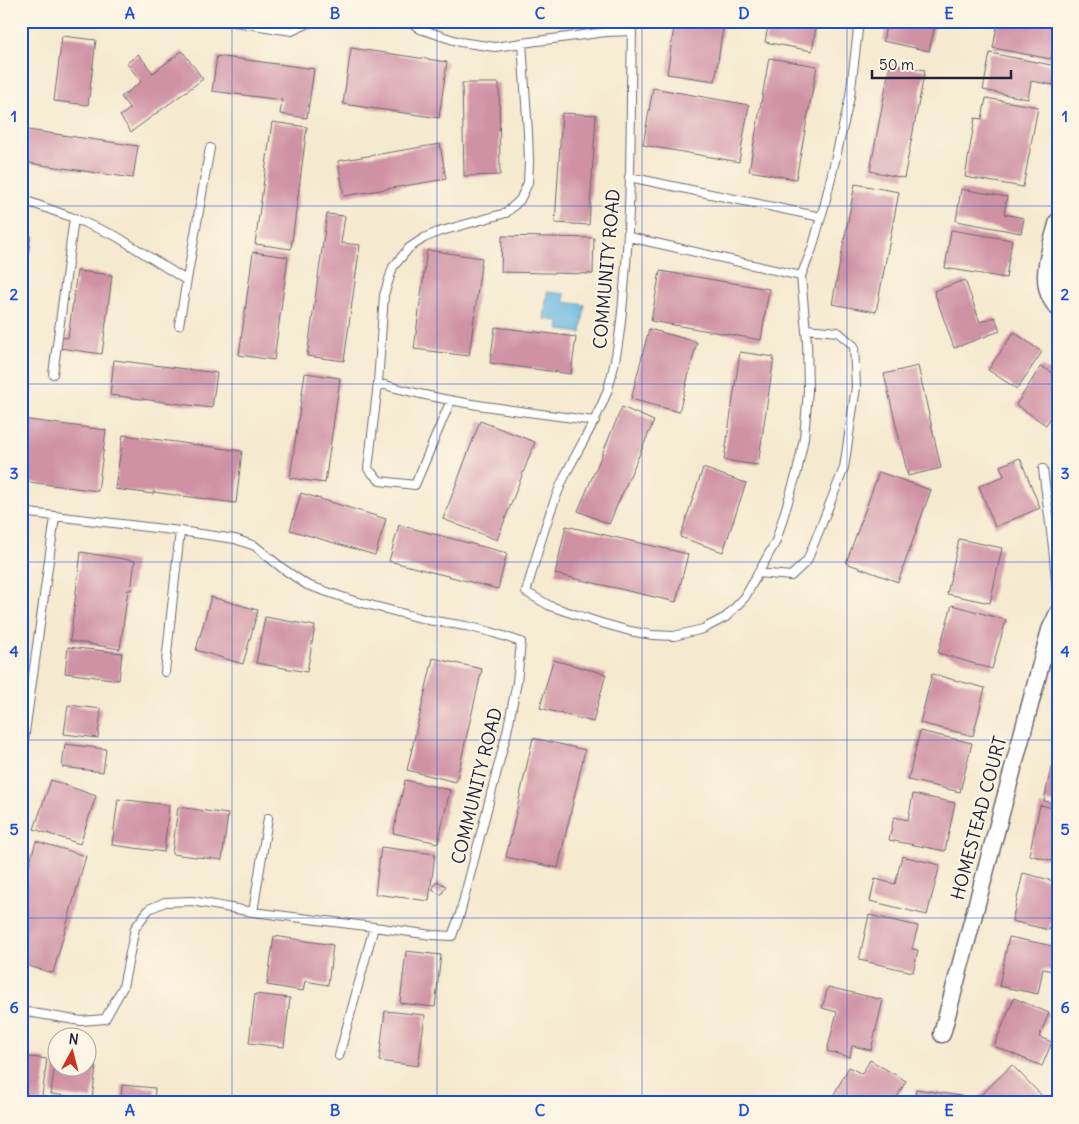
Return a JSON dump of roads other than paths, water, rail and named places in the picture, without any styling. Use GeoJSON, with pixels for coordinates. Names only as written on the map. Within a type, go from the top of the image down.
{"type":"FeatureCollection","features":[{"type":"Feature","properties":{"kind":"street"},"geometry":{"type":"LineString","coordinates":[[1058,221],[1046,269],[1047,288],[1051,301],[1058,308]]}},
{"type":"Feature","properties":{"kind":"street","name":"HOMESTEAD COURT"},"geometry":{"type":"LineString","coordinates":[[942,1034],[1050,630],[1058,613]]}},
{"type":"Feature","properties":{"kind":"lane"},"geometry":{"type":"LineString","coordinates":[[228,21],[292,31],[307,24],[309,21]]}},
{"type":"Feature","properties":{"kind":"lane"},"geometry":{"type":"LineString","coordinates":[[410,21],[420,29],[460,42],[495,47],[606,32],[632,31]]}},
{"type":"Feature","properties":{"kind":"lane","name":"COMMUNITY ROAD"},"geometry":{"type":"LineString","coordinates":[[634,21],[632,31],[629,238],[621,325],[616,356],[607,390],[594,421],[560,488],[526,592],[550,606],[598,622],[630,631],[674,636],[703,630],[726,617],[745,597],[758,574]]}},
{"type":"Feature","properties":{"kind":"lane"},"geometry":{"type":"LineString","coordinates":[[806,329],[838,332],[854,346],[856,387],[844,468],[807,562],[791,576],[758,574],[776,541],[797,472],[804,438],[808,390],[806,329],[801,276],[812,249],[821,217],[850,97],[859,21]]}},
{"type":"Feature","properties":{"kind":"lane"},"geometry":{"type":"LineString","coordinates":[[451,400],[415,485],[380,480],[368,469],[378,383],[384,295],[393,267],[409,248],[424,238],[438,232],[506,213],[520,200],[528,182],[528,133],[522,43]]}},
{"type":"Feature","properties":{"kind":"lane"},"geometry":{"type":"LineString","coordinates":[[178,325],[210,148]]}},
{"type":"Feature","properties":{"kind":"lane"},"geometry":{"type":"LineString","coordinates":[[630,177],[821,217]]}},
{"type":"Feature","properties":{"kind":"lane"},"geometry":{"type":"LineString","coordinates":[[21,199],[74,218],[116,236],[186,280]]}},
{"type":"Feature","properties":{"kind":"lane"},"geometry":{"type":"LineString","coordinates":[[54,374],[74,218]]}},
{"type":"Feature","properties":{"kind":"lane"},"geometry":{"type":"LineString","coordinates":[[629,238],[801,276]]}},
{"type":"Feature","properties":{"kind":"lane"},"geometry":{"type":"LineString","coordinates":[[378,383],[451,400],[594,421]]}},
{"type":"Feature","properties":{"kind":"lane"},"geometry":{"type":"LineString","coordinates":[[1044,469],[1058,603]]}},
{"type":"Feature","properties":{"kind":"lane"},"geometry":{"type":"LineString","coordinates":[[21,512],[180,531],[165,672]]}},
{"type":"Feature","properties":{"kind":"lane"},"geometry":{"type":"LineString","coordinates":[[21,761],[24,713],[32,681],[55,517]]}},
{"type":"Feature","properties":{"kind":"lane","name":"COMMUNITY ROAD"},"geometry":{"type":"LineString","coordinates":[[180,531],[235,539],[255,546],[282,568],[308,585],[351,600],[428,620],[491,632],[521,642],[517,682],[507,732],[460,914],[452,936],[374,927]]}},
{"type":"Feature","properties":{"kind":"lane"},"geometry":{"type":"LineString","coordinates":[[21,680],[32,681]]}},
{"type":"Feature","properties":{"kind":"lane"},"geometry":{"type":"LineString","coordinates":[[253,912],[268,818]]}},
{"type":"Feature","properties":{"kind":"lane"},"geometry":{"type":"LineString","coordinates":[[21,1011],[81,1021],[105,1019],[123,987],[135,928],[149,909],[165,902],[192,900],[253,912],[374,927],[339,1056]]}},
{"type":"Feature","properties":{"kind":"water"},"geometry":{"type":"Polygon","coordinates":[[[547,292],[565,294],[564,302],[585,305],[581,333],[559,330],[559,321],[544,319],[547,292]]]}}]}
